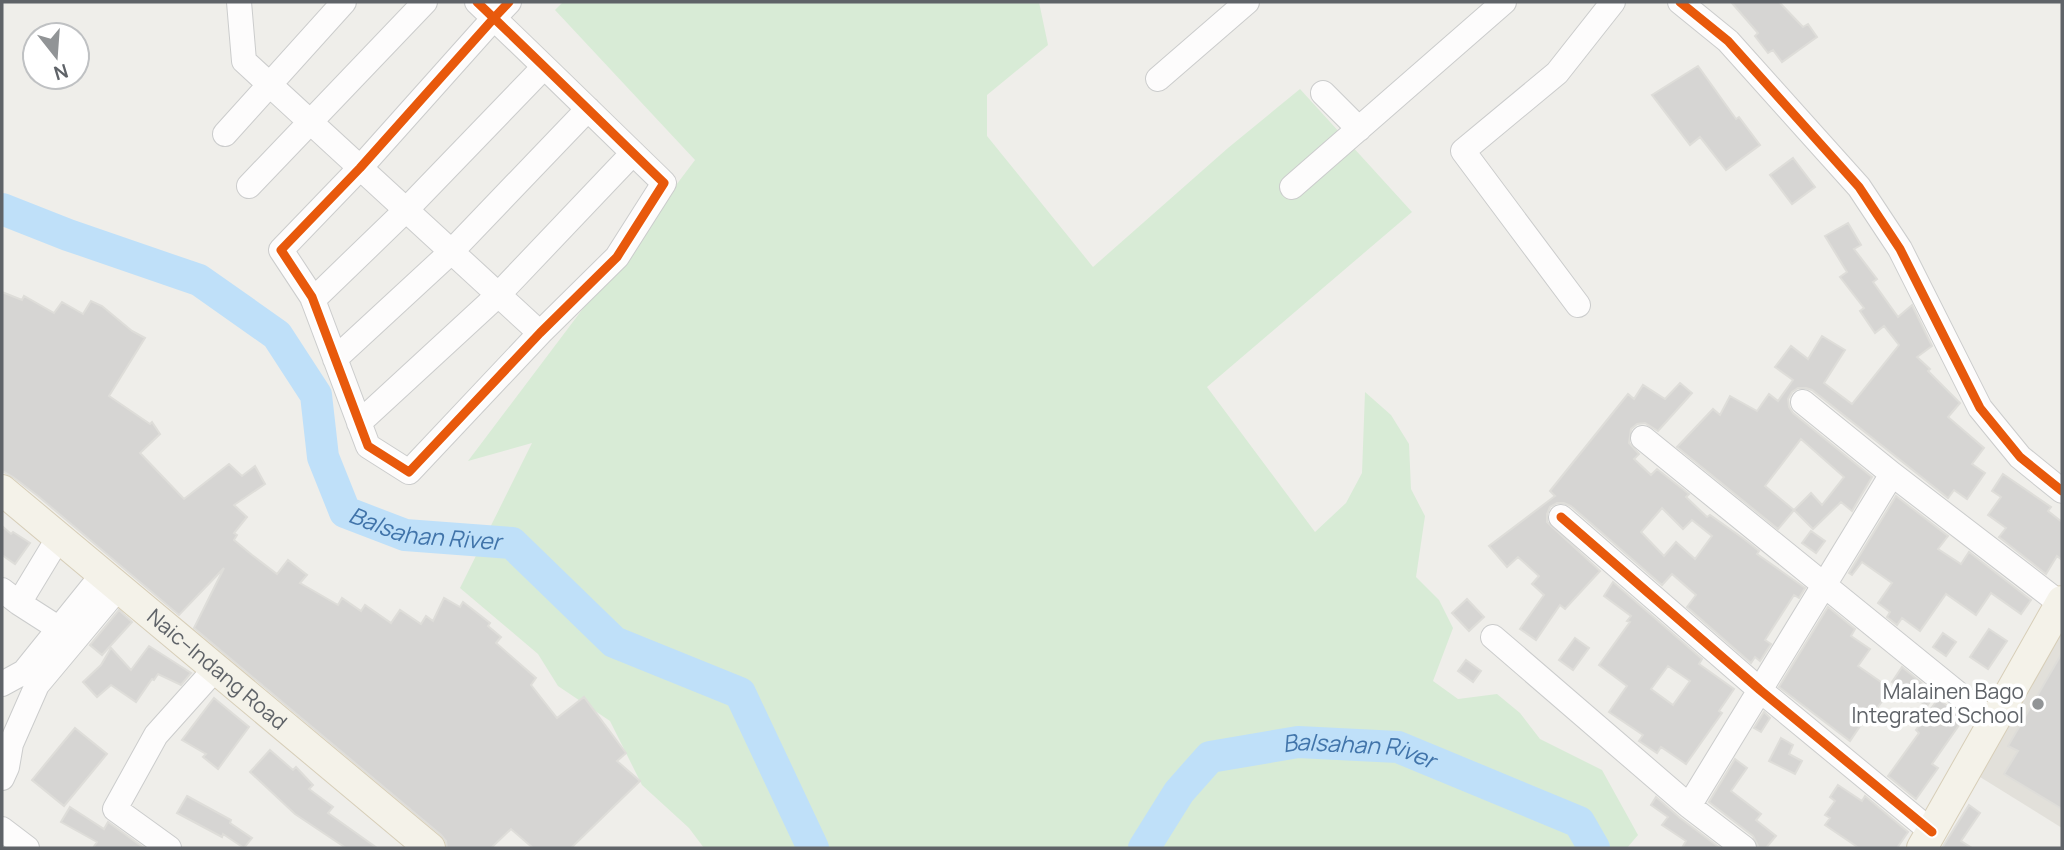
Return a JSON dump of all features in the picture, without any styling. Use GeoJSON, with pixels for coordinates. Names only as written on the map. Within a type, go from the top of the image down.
{"type":"FeatureCollection","features":[{"type":"Feature","properties":{"kind":"main road","name":"Naic–Indang Road"},"geometry":{"type":"LineString","coordinates":[[2,490],[430,848]]}},
{"type":"Feature","properties":{"kind":"main road"},"geometry":{"type":"LineString","coordinates":[[1927,840],[2061,603]]}},
{"type":"Feature","properties":{"kind":"street"},"geometry":{"type":"LineString","coordinates":[[259,2],[241,11],[244,61],[540,333]]}},
{"type":"Feature","properties":{"kind":"street"},"geometry":{"type":"LineString","coordinates":[[225,134],[344,2]]}},
{"type":"Feature","properties":{"kind":"street"},"geometry":{"type":"LineString","coordinates":[[249,186],[425,2]]}},
{"type":"Feature","properties":{"kind":"street"},"geometry":{"type":"LineString","coordinates":[[1158,79],[1247,2]]}},
{"type":"Feature","properties":{"kind":"street"},"geometry":{"type":"LineString","coordinates":[[1292,187],[1504,2]]}},
{"type":"Feature","properties":{"kind":"street"},"geometry":{"type":"LineString","coordinates":[[1578,305],[1463,152],[1557,73],[1613,2]]}},
{"type":"Feature","properties":{"kind":"street"},"geometry":{"type":"LineString","coordinates":[[1680,2],[1728,41],[1859,187],[1900,248],[1980,408],[2020,457],[2062,491]]}},
{"type":"Feature","properties":{"kind":"street"},"geometry":{"type":"LineString","coordinates":[[494,7],[544,67],[664,183],[617,257],[540,333],[409,472],[368,446],[313,300],[281,250],[360,168],[494,7]]}},
{"type":"Feature","properties":{"kind":"street"},"geometry":{"type":"LineString","coordinates":[[313,300],[406,210],[544,67]]}},
{"type":"Feature","properties":{"kind":"street"},"geometry":{"type":"LineString","coordinates":[[1323,93],[1359,129]]}},
{"type":"Feature","properties":{"kind":"street"},"geometry":{"type":"LineString","coordinates":[[335,359],[452,252],[588,109]]}},
{"type":"Feature","properties":{"kind":"street"},"geometry":{"type":"LineString","coordinates":[[359,423],[498,295],[633,153]]}},
{"type":"Feature","properties":{"kind":"street"},"geometry":{"type":"LineString","coordinates":[[1802,402],[2061,603]]}},
{"type":"Feature","properties":{"kind":"street"},"geometry":{"type":"LineString","coordinates":[[1643,438],[1993,722]]}},
{"type":"Feature","properties":{"kind":"street"},"geometry":{"type":"LineString","coordinates":[[1689,806],[1892,474]]}},
{"type":"Feature","properties":{"kind":"street"},"geometry":{"type":"LineString","coordinates":[[1562,517],[1927,840]]}},
{"type":"Feature","properties":{"kind":"street"},"geometry":{"type":"LineString","coordinates":[[59,537],[10,596],[66,636]]}},
{"type":"Feature","properties":{"kind":"street"},"geometry":{"type":"LineString","coordinates":[[2,778],[31,679],[111,581]]}},
{"type":"Feature","properties":{"kind":"street"},"geometry":{"type":"LineString","coordinates":[[1493,637],[1689,806],[1744,848]]}},
{"type":"Feature","properties":{"kind":"street"},"geometry":{"type":"LineString","coordinates":[[169,848],[115,809],[156,736],[216,668]]}},
{"type":"Feature","properties":{"kind":"street"},"geometry":{"type":"LineString","coordinates":[[2,684],[31,679]]}},
{"type":"Feature","properties":{"kind":"street"},"geometry":{"type":"LineString","coordinates":[[2,829],[27,848]]}},
{"type":"Feature","properties":{"kind":"shaded area","name":"Malainen Bago Integrated School"},"geometry":{"type":"Polygon","coordinates":[[[2059,634],[2062,636],[2062,828],[1972,772],[2059,634]]]}},
{"type":"Feature","properties":{"kind":"green space"},"geometry":{"type":"Polygon","coordinates":[[[563,2],[1039,2],[1048,45],[987,95],[987,136],[1093,267],[1228,148],[1300,89],[1412,212],[1207,387],[1315,532],[1346,503],[1362,473],[1365,392],[1391,415],[1409,444],[1411,489],[1425,516],[1416,577],[1439,600],[1453,628],[1433,681],[1458,699],[1497,694],[1520,713],[1540,739],[1602,770],[1638,835],[1627,848],[704,848],[689,828],[642,785],[610,721],[558,686],[538,654],[460,588],[532,443],[468,461],[695,160],[555,10],[563,2]]]}},
{"type":"Feature","properties":{"kind":"building"},"geometry":{"type":"Polygon","coordinates":[[[1731,2],[1779,2],[1803,27],[1808,24],[1817,37],[1782,62],[1773,50],[1768,53],[1755,36],[1758,33],[1731,2]]]}},
{"type":"Feature","properties":{"kind":"building"},"geometry":{"type":"Polygon","coordinates":[[[1698,66],[1736,119],[1739,117],[1760,145],[1726,170],[1700,137],[1690,145],[1652,95],[1698,66]]]}},
{"type":"Feature","properties":{"kind":"building"},"geometry":{"type":"Polygon","coordinates":[[[1793,158],[1815,187],[1792,204],[1770,175],[1793,158]]]}},
{"type":"Feature","properties":{"kind":"building"},"geometry":{"type":"Polygon","coordinates":[[[1848,223],[1861,245],[1854,249],[1877,279],[1873,282],[1898,317],[1912,305],[1932,346],[1917,357],[1960,403],[1948,417],[1984,448],[1972,464],[1985,473],[1967,499],[1954,490],[1948,498],[1806,388],[1798,388],[1788,399],[1793,413],[1872,477],[1852,511],[1841,502],[1813,529],[1794,510],[1778,529],[1677,447],[1713,409],[1720,415],[1730,396],[1757,411],[1769,394],[1778,401],[1793,380],[1775,367],[1791,346],[1808,359],[1822,336],[1845,350],[1824,383],[1852,404],[1899,345],[1884,326],[1875,333],[1860,311],[1864,308],[1840,277],[1847,272],[1825,236],[1848,223]],[[1801,439],[1765,486],[1794,510],[1811,493],[1822,505],[1844,477],[1801,439]]]}},
{"type":"Feature","properties":{"kind":"building"},"geometry":{"type":"Polygon","coordinates":[[[2,292],[22,300],[24,296],[54,313],[62,302],[83,314],[91,301],[145,338],[109,396],[150,424],[152,422],[160,434],[140,453],[184,499],[229,464],[242,476],[255,466],[265,484],[234,505],[247,517],[234,533],[237,535],[234,540],[252,555],[277,574],[288,560],[307,575],[300,583],[338,605],[342,598],[361,611],[365,605],[391,623],[400,610],[421,624],[426,616],[433,621],[444,598],[460,607],[463,602],[490,623],[488,626],[501,637],[496,643],[536,678],[531,685],[557,718],[584,697],[626,753],[617,761],[640,781],[571,848],[533,848],[511,829],[491,848],[447,848],[441,835],[194,628],[224,568],[179,615],[38,496],[2,471],[2,292]]]}},
{"type":"Feature","properties":{"kind":"building"},"geometry":{"type":"Polygon","coordinates":[[[1680,383],[1692,393],[1658,431],[1645,423],[1637,424],[1631,429],[1629,443],[1639,454],[1634,459],[1651,475],[1657,469],[1689,494],[1686,497],[1707,517],[1710,515],[1744,539],[1759,551],[1757,554],[1805,588],[1799,598],[1794,595],[1765,640],[1771,644],[1760,661],[1755,657],[1751,663],[1687,607],[1696,595],[1672,574],[1662,585],[1571,506],[1564,503],[1550,507],[1547,522],[1600,571],[1565,609],[1560,605],[1536,640],[1520,629],[1544,595],[1532,584],[1539,576],[1518,557],[1507,567],[1489,546],[1555,496],[1550,491],[1628,394],[1634,399],[1643,385],[1665,399],[1680,383]],[[1662,508],[1641,532],[1664,556],[1676,542],[1695,559],[1712,536],[1692,520],[1683,529],[1662,508]]]}},
{"type":"Feature","properties":{"kind":"building"},"geometry":{"type":"Polygon","coordinates":[[[2003,474],[2051,507],[2048,511],[2062,522],[2062,560],[2057,556],[2046,574],[1999,537],[2006,528],[1988,515],[2001,497],[1992,491],[2003,474]]]}},
{"type":"Feature","properties":{"kind":"building"},"geometry":{"type":"Polygon","coordinates":[[[1896,496],[1948,536],[1938,549],[1961,564],[1969,552],[2031,600],[2021,614],[1991,593],[1976,615],[1946,594],[1920,631],[1902,618],[1897,625],[1887,617],[1890,612],[1878,603],[1892,583],[1862,562],[1852,575],[1849,573],[1896,496]]]}},
{"type":"Feature","properties":{"kind":"building"},"geometry":{"type":"Polygon","coordinates":[[[2,526],[11,534],[13,532],[30,543],[15,564],[2,555],[2,526]]]}},
{"type":"Feature","properties":{"kind":"building"},"geometry":{"type":"Polygon","coordinates":[[[1811,531],[1825,541],[1816,553],[1802,543],[1811,531]]]}},
{"type":"Feature","properties":{"kind":"building"},"geometry":{"type":"Polygon","coordinates":[[[1613,582],[1702,659],[1699,664],[1734,689],[1719,711],[1722,713],[1686,764],[1661,747],[1657,753],[1639,741],[1643,735],[1609,712],[1627,686],[1599,665],[1630,622],[1627,621],[1631,616],[1604,596],[1613,582]],[[1668,666],[1651,689],[1673,705],[1690,681],[1668,666]]]}},
{"type":"Feature","properties":{"kind":"building"},"geometry":{"type":"Polygon","coordinates":[[[1467,599],[1484,617],[1469,631],[1452,613],[1467,599]]]}},
{"type":"Feature","properties":{"kind":"building"},"geometry":{"type":"Polygon","coordinates":[[[1828,607],[1855,629],[1851,636],[1870,649],[1858,666],[1891,689],[1870,718],[1867,716],[1850,741],[1779,687],[1828,607]]]}},
{"type":"Feature","properties":{"kind":"building"},"geometry":{"type":"Polygon","coordinates":[[[119,610],[132,622],[102,655],[90,645],[119,610]]]}},
{"type":"Feature","properties":{"kind":"building"},"geometry":{"type":"Polygon","coordinates":[[[1989,629],[2007,641],[1988,669],[1970,657],[1989,629]]]}},
{"type":"Feature","properties":{"kind":"building"},"geometry":{"type":"Polygon","coordinates":[[[1943,633],[1956,642],[1946,656],[1933,647],[1943,633]]]}},
{"type":"Feature","properties":{"kind":"building"},"geometry":{"type":"Polygon","coordinates":[[[1575,638],[1589,648],[1573,670],[1559,660],[1575,638]]]}},
{"type":"Feature","properties":{"kind":"building"},"geometry":{"type":"Polygon","coordinates":[[[149,646],[191,673],[181,685],[158,674],[136,702],[111,685],[97,697],[83,682],[101,665],[111,648],[131,670],[149,646]]]}},
{"type":"Feature","properties":{"kind":"building"},"geometry":{"type":"Polygon","coordinates":[[[2062,653],[2062,809],[2004,774],[2018,751],[2008,746],[2062,653]]]}},
{"type":"Feature","properties":{"kind":"building"},"geometry":{"type":"Polygon","coordinates":[[[1466,660],[1481,671],[1473,682],[1458,671],[1466,660]]]}},
{"type":"Feature","properties":{"kind":"building"},"geometry":{"type":"Polygon","coordinates":[[[1902,667],[1935,694],[1927,706],[1892,682],[1902,667]]]}},
{"type":"Feature","properties":{"kind":"building"},"geometry":{"type":"Polygon","coordinates":[[[214,698],[249,727],[218,769],[203,757],[206,754],[182,740],[214,698]]]}},
{"type":"Feature","properties":{"kind":"building"},"geometry":{"type":"Polygon","coordinates":[[[1938,699],[1964,718],[1932,764],[1938,768],[1916,799],[1888,776],[1919,733],[1916,730],[1938,699]]]}},
{"type":"Feature","properties":{"kind":"building"},"geometry":{"type":"Polygon","coordinates":[[[1764,712],[1770,718],[1761,732],[1754,728],[1764,712]]]}},
{"type":"Feature","properties":{"kind":"building"},"geometry":{"type":"Polygon","coordinates":[[[75,728],[107,754],[64,806],[32,780],[75,728]]]}},
{"type":"Feature","properties":{"kind":"building"},"geometry":{"type":"Polygon","coordinates":[[[1781,738],[1793,745],[1789,754],[1802,761],[1795,774],[1769,761],[1781,738]]]}},
{"type":"Feature","properties":{"kind":"building"},"geometry":{"type":"Polygon","coordinates":[[[270,750],[293,770],[296,767],[313,785],[309,789],[333,807],[328,813],[377,848],[346,848],[295,814],[250,772],[270,750]]]}},
{"type":"Feature","properties":{"kind":"building"},"geometry":{"type":"Polygon","coordinates":[[[1735,759],[1747,768],[1731,791],[1761,814],[1756,820],[1776,836],[1766,848],[1759,848],[1753,836],[1709,802],[1735,759]]]}},
{"type":"Feature","properties":{"kind":"building"},"geometry":{"type":"Polygon","coordinates":[[[1838,785],[1862,801],[1865,796],[1908,832],[1897,848],[1859,848],[1825,825],[1830,818],[1825,815],[1835,801],[1830,797],[1838,785]]]}},
{"type":"Feature","properties":{"kind":"building"},"geometry":{"type":"Polygon","coordinates":[[[187,796],[231,820],[230,823],[252,838],[244,848],[223,834],[222,837],[177,813],[187,796]]]}},
{"type":"Feature","properties":{"kind":"building"},"geometry":{"type":"Polygon","coordinates":[[[1656,797],[1720,848],[1682,848],[1686,841],[1662,825],[1668,817],[1651,805],[1656,797]]]}},
{"type":"Feature","properties":{"kind":"building"},"geometry":{"type":"Polygon","coordinates":[[[1969,805],[1980,813],[1961,841],[1972,848],[1942,848],[1969,805]]]}},
{"type":"Feature","properties":{"kind":"building"},"geometry":{"type":"Polygon","coordinates":[[[70,807],[104,829],[108,822],[144,848],[93,848],[97,842],[61,822],[70,807]]]}},
{"type":"Feature","properties":{"kind":"waterway","name":"Balsahan River"},"geometry":{"type":"LineString","coordinates":[[2,209],[199,280],[277,335],[316,395],[323,457],[345,512],[405,535],[512,543],[614,642],[740,693],[813,848]]}},
{"type":"Feature","properties":{"kind":"waterway","name":"Balsahan River"},"geometry":{"type":"LineString","coordinates":[[1144,848],[1179,792],[1210,757],[1298,742],[1398,747],[1579,822],[1594,848]]}},
{"type":"Feature","properties":{"kind":"cycle path"},"geometry":{"type":"LineString","coordinates":[[477,2],[501,25],[548,70],[664,183],[617,257],[540,333],[409,472],[368,446],[312,297],[281,250],[360,168],[494,18],[509,2]]}},
{"type":"Feature","properties":{"kind":"cycle path"},"geometry":{"type":"LineString","coordinates":[[1680,2],[1728,41],[1859,187],[1900,249],[1980,408],[2020,457],[2062,491]]}},
{"type":"Feature","properties":{"kind":"cycle path"},"geometry":{"type":"LineString","coordinates":[[1561,517],[1760,690],[1932,832]]}},
{"type":"Feature","properties":{"kind":"place","name":"Malainen Bago Integrated School"},"geometry":{"type":"Point","coordinates":[2038,704]}}]}
